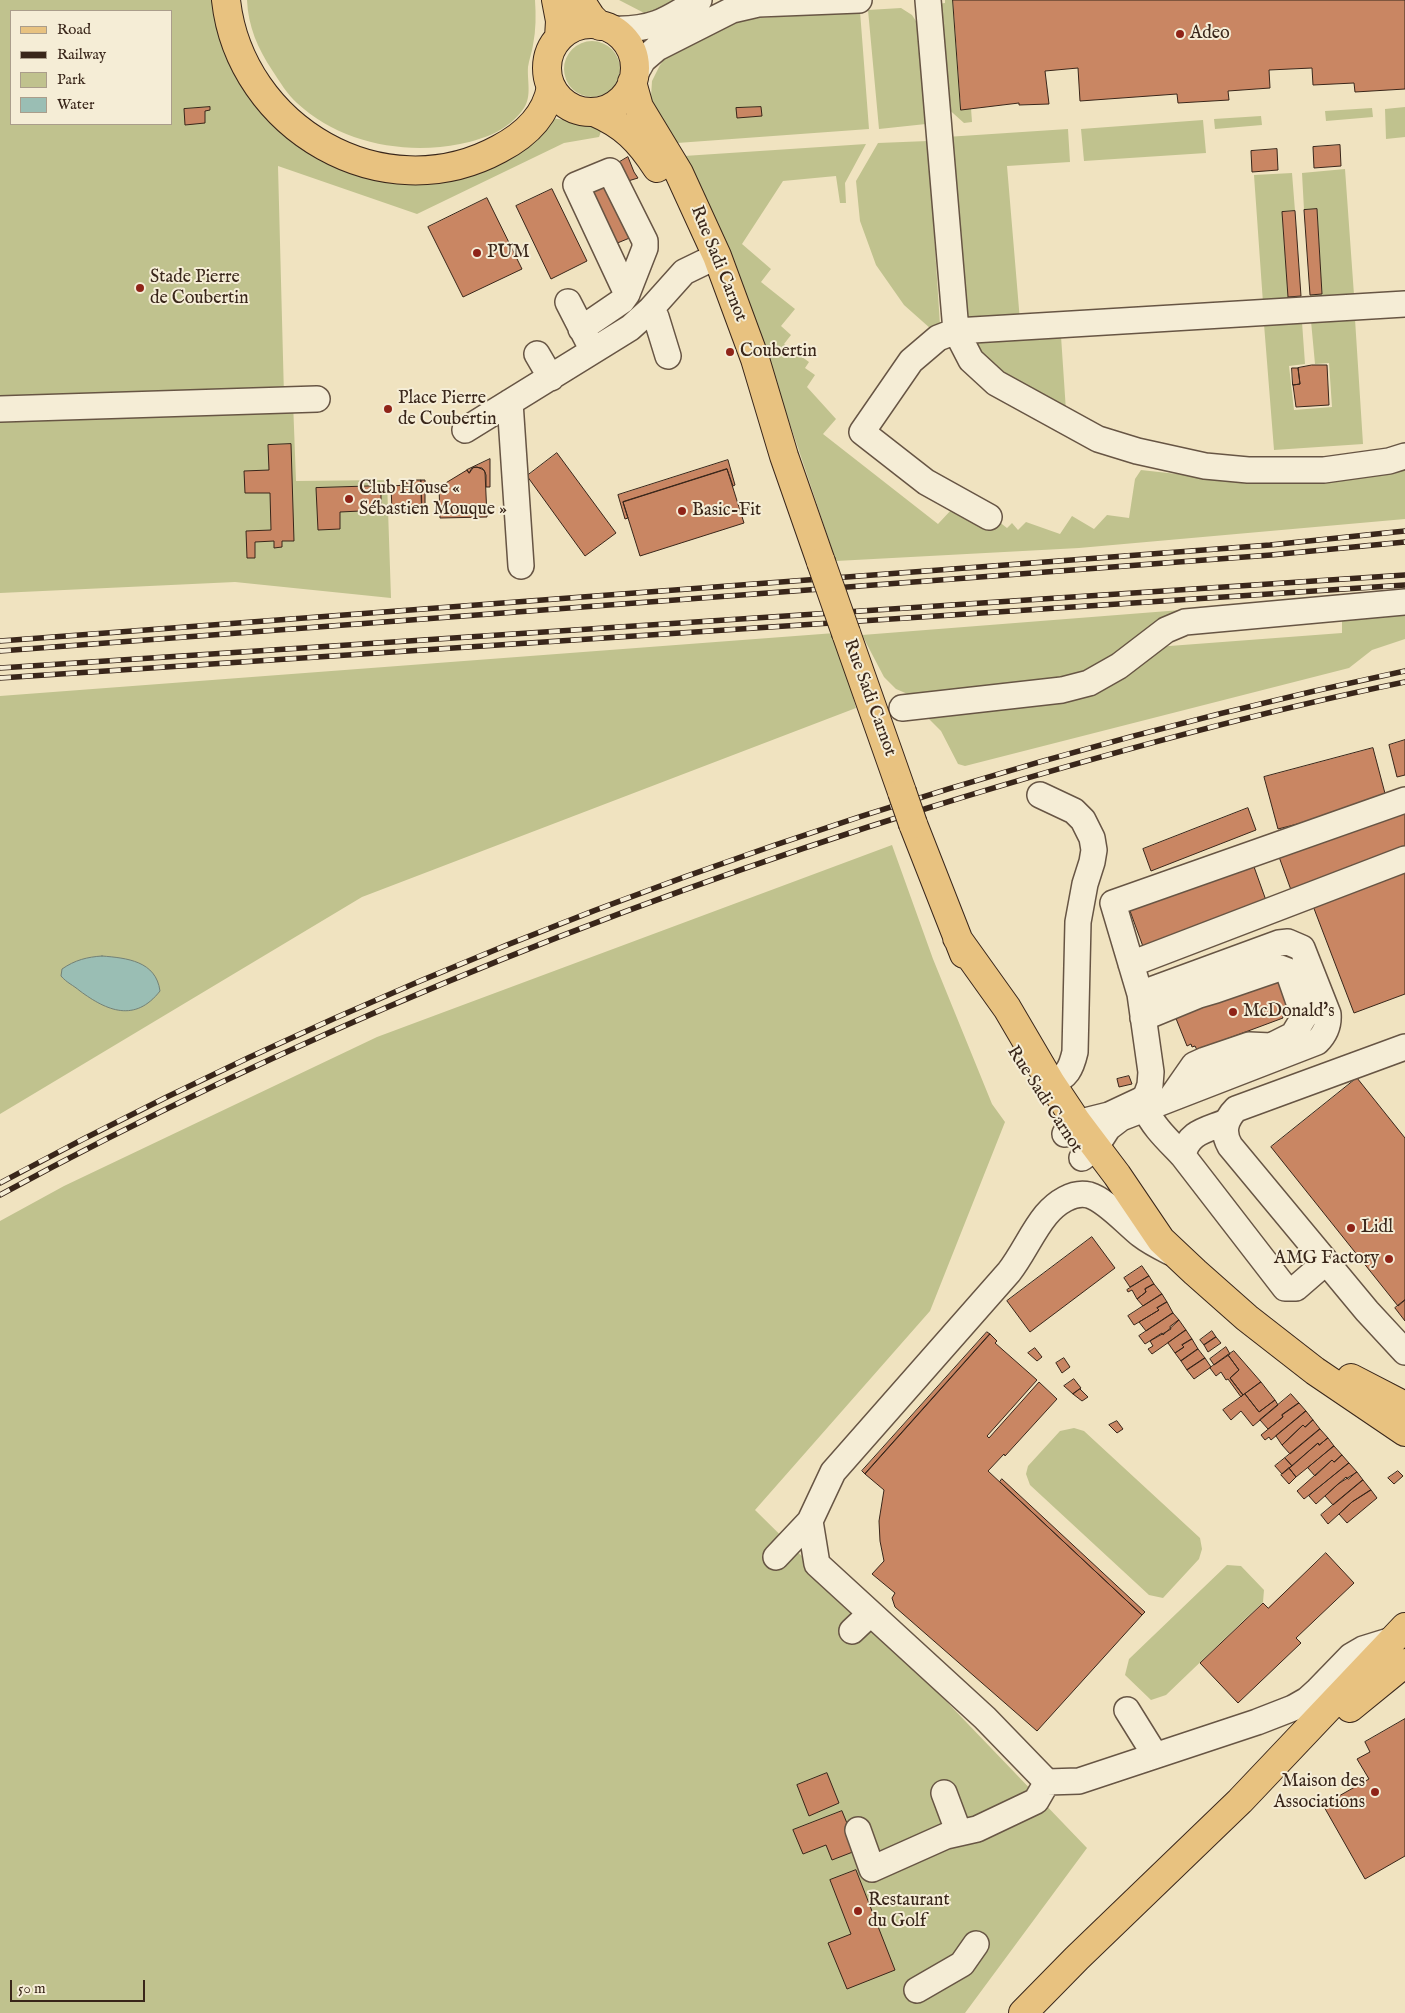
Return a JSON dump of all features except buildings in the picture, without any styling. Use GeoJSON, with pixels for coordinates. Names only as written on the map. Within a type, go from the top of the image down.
{"type":"FeatureCollection","features":[{"type":"Feature","properties":{"kind":"main road"},"geometry":{"type":"LineString","coordinates":[[226,0],[230,26],[240,52],[261,90],[278,111],[298,130],[321,145],[345,157],[372,166],[395,170],[430,170],[459,165],[493,153],[513,142],[530,127],[545,106],[551,87]]}},
{"type":"Feature","properties":{"kind":"main road"},"geometry":{"type":"LineString","coordinates":[[556,0],[560,21],[559,38]]}},
{"type":"Feature","properties":{"kind":"main road"},"geometry":{"type":"LineString","coordinates":[[580,0],[591,17],[621,36],[631,52],[634,64],[633,79],[626,94],[618,103],[606,110],[594,112],[581,111],[569,106],[558,98],[551,87],[547,64],[550,53],[559,38],[568,31],[589,25],[605,27]]}},
{"type":"Feature","properties":{"kind":"main road","name":"Rue Sadi Carnot"},"geometry":{"type":"LineString","coordinates":[[633,79],[639,107],[679,173],[709,260],[784,456],[913,824],[957,938],[1002,1035],[1028,1079],[1072,1130],[1089,1153],[1117,1175],[1168,1247],[1239,1312],[1315,1371],[1405,1432]]}},
{"type":"Feature","properties":{"kind":"main road","name":"Rue Sadi Carnot"},"geometry":{"type":"LineString","coordinates":[[594,112],[626,129],[642,147],[709,260]]}},
{"type":"Feature","properties":{"kind":"main road","name":"Rue Sadi Carnot"},"geometry":{"type":"LineString","coordinates":[[957,938],[1007,1008],[1051,1084],[1072,1130]]}},
{"type":"Feature","properties":{"kind":"main road","name":"Rue Sadi Carnot"},"geometry":{"type":"LineString","coordinates":[[1276,1339],[1405,1406]]}},
{"type":"Feature","properties":{"kind":"main road"},"geometry":{"type":"LineString","coordinates":[[1023,2013],[1076,1958],[1401,1643]]}},
{"type":"Feature","properties":{"kind":"lane"},"geometry":{"type":"LineString","coordinates":[[605,27],[630,30],[657,24],[699,0]]}},
{"type":"Feature","properties":{"kind":"lane"},"geometry":{"type":"LineString","coordinates":[[633,79],[643,60],[657,48],[751,2],[859,0]]}},
{"type":"Feature","properties":{"kind":"lane"},"geometry":{"type":"LineString","coordinates":[[928,0],[956,331],[971,360],[996,384],[1098,439],[1137,451],[1205,466],[1248,470],[1324,470],[1389,461],[1405,456]]}},
{"type":"Feature","properties":{"kind":"lane"},"geometry":{"type":"LineString","coordinates":[[465,430],[510,402],[566,375],[593,352],[630,328],[650,310],[684,272],[709,260]]}},
{"type":"Feature","properties":{"kind":"lane"},"geometry":{"type":"LineString","coordinates":[[581,329],[622,301],[627,294]]}},
{"type":"Feature","properties":{"kind":"lane"},"geometry":{"type":"LineString","coordinates":[[568,302],[593,352]]}},
{"type":"Feature","properties":{"kind":"lane"},"geometry":{"type":"LineString","coordinates":[[989,517],[926,482],[862,432],[911,361],[938,338],[956,331],[1405,304]]}},
{"type":"Feature","properties":{"kind":"lane"},"geometry":{"type":"LineString","coordinates":[[650,310],[656,317],[668,356]]}},
{"type":"Feature","properties":{"kind":"lane"},"geometry":{"type":"LineString","coordinates":[[537,354],[566,375]]}},
{"type":"Feature","properties":{"kind":"lane"},"geometry":{"type":"LineString","coordinates":[[0,409],[305,400]]}},
{"type":"Feature","properties":{"kind":"lane"},"geometry":{"type":"LineString","coordinates":[[510,402],[521,566]]}},
{"type":"Feature","properties":{"kind":"lane"},"geometry":{"type":"LineString","coordinates":[[902,708],[1062,690],[1089,683],[1119,666],[1166,630],[1184,622],[1405,602]]}},
{"type":"Feature","properties":{"kind":"lane"},"geometry":{"type":"LineString","coordinates":[[1040,795],[1074,811],[1088,828],[1094,850],[1080,904],[1078,922],[1075,1052],[1070,1068],[1062,1079],[1051,1084]]}},
{"type":"Feature","properties":{"kind":"lane"},"geometry":{"type":"LineString","coordinates":[[1072,1130],[1085,1121],[1109,1115],[1141,1100],[1146,1096],[1150,1085],[1151,1072],[1142,1006],[1113,903],[1405,800]]}},
{"type":"Feature","properties":{"kind":"lane"},"geometry":{"type":"LineString","coordinates":[[1131,964],[1405,859]]}},
{"type":"Feature","properties":{"kind":"lane"},"geometry":{"type":"LineString","coordinates":[[1089,1153],[1120,1118],[1317,1042],[1326,1030],[1328,1022],[1328,1014],[1302,948],[1288,942],[1279,943],[1142,1006]]}},
{"type":"Feature","properties":{"kind":"lane"},"geometry":{"type":"LineString","coordinates":[[1142,1006],[1198,995],[1280,968],[1288,971],[1303,1011],[1304,1017],[1299,1026],[1279,1026],[1267,1029],[1260,1033],[1249,1045],[1194,1065],[1172,1098]]}},
{"type":"Feature","properties":{"kind":"lane"},"geometry":{"type":"LineString","coordinates":[[1183,1156],[1185,1146],[1192,1137],[1226,1122],[1236,1109],[1405,1047]]}},
{"type":"Feature","properties":{"kind":"lane"},"geometry":{"type":"LineString","coordinates":[[1151,1072],[1157,1086],[1162,1092],[1172,1098]]}},
{"type":"Feature","properties":{"kind":"lane"},"geometry":{"type":"LineString","coordinates":[[1145,1108],[1149,1117],[1162,1134],[1183,1156],[1286,1288],[1296,1288],[1326,1262]]}},
{"type":"Feature","properties":{"kind":"lane"},"geometry":{"type":"LineString","coordinates":[[1226,1122],[1226,1139],[1230,1146],[1372,1318],[1405,1352]]}},
{"type":"Feature","properties":{"kind":"lane"},"geometry":{"type":"LineString","coordinates":[[776,1558],[810,1521],[833,1472],[1009,1272],[1020,1258],[1037,1228],[1055,1205],[1066,1198],[1089,1195],[1098,1199],[1142,1235],[1168,1247]]}},
{"type":"Feature","properties":{"kind":"lane"},"geometry":{"type":"LineString","coordinates":[[810,1521],[817,1564],[984,1718],[1047,1782],[1079,1781],[1257,1722],[1293,1708],[1307,1700],[1351,1656],[1363,1649],[1401,1643]]}},
{"type":"Feature","properties":{"kind":"lane"},"geometry":{"type":"LineString","coordinates":[[852,1631],[870,1614]]}},
{"type":"Feature","properties":{"kind":"lane"},"geometry":{"type":"LineString","coordinates":[[1127,1710],[1155,1755]]}},
{"type":"Feature","properties":{"kind":"lane"},"geometry":{"type":"LineString","coordinates":[[858,1830],[872,1869],[946,1836],[976,1829],[1036,1801],[1047,1782]]}},
{"type":"Feature","properties":{"kind":"lane"},"geometry":{"type":"LineString","coordinates":[[944,1793],[959,1833]]}},
{"type":"Feature","properties":{"kind":"lane"},"geometry":{"type":"LineString","coordinates":[[917,1990],[962,1964],[976,1944]]}},
{"type":"Feature","properties":{"kind":"green space","name":"Stade Pierre de Coubertin"},"geometry":{"type":"Polygon","coordinates":[[[0,0],[217,0],[293,138],[332,165],[385,179],[550,118],[603,126],[599,137],[564,143],[417,214],[278,166],[284,396],[293,401],[296,481],[387,480],[391,598],[235,582],[0,593],[0,0]]]}},
{"type":"Feature","properties":{"kind":"green space"},"geometry":{"type":"Polygon","coordinates":[[[247,0],[535,0],[536,17],[533,48],[528,67],[528,98],[518,116],[504,128],[487,136],[460,144],[417,148],[374,143],[353,136],[333,128],[314,117],[287,92],[258,45],[249,19],[247,0]]]}},
{"type":"Feature","properties":{"kind":"green space"},"geometry":{"type":"Polygon","coordinates":[[[619,0],[683,0],[650,16],[619,0]]]}},
{"type":"Feature","properties":{"kind":"green space"},"geometry":{"type":"Polygon","coordinates":[[[945,0],[953,0],[961,109],[971,108],[972,122],[964,123],[944,105],[937,4],[945,3],[945,0]]]}},
{"type":"Feature","properties":{"kind":"green space"},"geometry":{"type":"Polygon","coordinates":[[[901,8],[912,15],[921,29],[926,124],[879,129],[868,10],[901,8]]]}},
{"type":"Feature","properties":{"kind":"green space"},"geometry":{"type":"Polygon","coordinates":[[[860,11],[869,129],[677,143],[656,113],[651,97],[652,81],[660,65],[672,50],[733,20],[860,11]]]}},
{"type":"Feature","properties":{"kind":"green space"},"geometry":{"type":"Polygon","coordinates":[[[592,41],[603,43],[612,49],[618,58],[620,69],[618,80],[612,89],[603,95],[592,97],[581,95],[572,89],[566,80],[564,69],[566,58],[572,49],[581,43],[592,41]]]}},
{"type":"Feature","properties":{"kind":"green space"},"geometry":{"type":"Polygon","coordinates":[[[1405,107],[1405,137],[1386,139],[1385,109],[1405,107]]]}},
{"type":"Feature","properties":{"kind":"green space"},"geometry":{"type":"Polygon","coordinates":[[[1372,108],[1373,117],[1326,121],[1325,111],[1372,108]]]}},
{"type":"Feature","properties":{"kind":"green space"},"geometry":{"type":"Polygon","coordinates":[[[1261,116],[1262,125],[1215,129],[1214,119],[1261,116]]]}},
{"type":"Feature","properties":{"kind":"green space"},"geometry":{"type":"Polygon","coordinates":[[[1203,120],[1206,153],[1084,161],[1081,129],[1203,120]]]}},
{"type":"Feature","properties":{"kind":"green space"},"geometry":{"type":"Polygon","coordinates":[[[1068,129],[1070,162],[1007,166],[1020,321],[981,324],[966,316],[946,137],[1068,129]]]}},
{"type":"Feature","properties":{"kind":"green space"},"geometry":{"type":"Polygon","coordinates":[[[928,141],[940,325],[931,329],[904,305],[876,265],[860,221],[856,181],[878,143],[928,141]]]}},
{"type":"Feature","properties":{"kind":"green space"},"geometry":{"type":"Polygon","coordinates":[[[866,144],[845,183],[846,203],[840,203],[836,176],[783,181],[742,244],[771,269],[761,282],[795,309],[781,326],[791,335],[784,344],[809,362],[805,368],[815,375],[807,387],[836,419],[823,434],[938,524],[952,509],[983,528],[998,521],[1007,528],[1012,523],[1018,530],[1026,522],[1060,534],[1072,516],[1094,529],[1107,515],[1129,518],[1135,479],[1141,470],[1204,477],[1405,466],[1405,519],[1079,548],[836,561],[752,311],[726,245],[684,156],[866,144]]]}},
{"type":"Feature","properties":{"kind":"green space"},"geometry":{"type":"Polygon","coordinates":[[[1345,169],[1354,295],[1310,299],[1310,295],[1322,294],[1317,210],[1304,210],[1302,173],[1345,169]]]}},
{"type":"Feature","properties":{"kind":"green space"},"geometry":{"type":"Polygon","coordinates":[[[1292,173],[1295,211],[1282,212],[1288,296],[1301,296],[1301,299],[1263,303],[1254,175],[1292,173]]]}},
{"type":"Feature","properties":{"kind":"green space"},"geometry":{"type":"Polygon","coordinates":[[[1355,319],[1363,444],[1274,450],[1264,324],[1302,322],[1305,364],[1289,366],[1294,410],[1332,407],[1329,363],[1315,364],[1311,321],[1355,319]]]}},
{"type":"Feature","properties":{"kind":"green space"},"geometry":{"type":"Polygon","coordinates":[[[1061,336],[1066,411],[1010,384],[981,357],[975,341],[1061,336]]]}},
{"type":"Feature","properties":{"kind":"green space"},"geometry":{"type":"Polygon","coordinates":[[[1181,610],[1095,671],[1049,680],[917,698],[896,689],[884,677],[862,635],[1181,610]]]}},
{"type":"Feature","properties":{"kind":"green space"},"geometry":{"type":"Polygon","coordinates":[[[1405,610],[1405,639],[1372,650],[1349,668],[965,766],[958,764],[941,731],[919,709],[1077,694],[1156,647],[1342,633],[1342,615],[1405,610]]]}},
{"type":"Feature","properties":{"kind":"green space"},"geometry":{"type":"Polygon","coordinates":[[[835,633],[856,708],[362,897],[0,1114],[0,696],[835,633]]]}},
{"type":"Feature","properties":{"kind":"green space"},"geometry":{"type":"Polygon","coordinates":[[[892,845],[933,959],[992,1104],[1005,1122],[930,1311],[755,1510],[896,1649],[1087,1848],[965,2013],[0,2013],[0,1221],[64,1186],[377,1037],[892,845]]]}},
{"type":"Feature","properties":{"kind":"green space"},"geometry":{"type":"Polygon","coordinates":[[[1074,1428],[1084,1431],[1200,1538],[1202,1549],[1199,1559],[1163,1598],[1149,1595],[1030,1485],[1026,1474],[1028,1466],[1060,1431],[1074,1428]]]}},
{"type":"Feature","properties":{"kind":"green space"},"geometry":{"type":"Polygon","coordinates":[[[1227,1565],[1241,1566],[1264,1590],[1263,1602],[1166,1695],[1151,1700],[1125,1675],[1129,1659],[1227,1565]]]}},
{"type":"Feature","properties":{"kind":"water"},"geometry":{"type":"Polygon","coordinates":[[[102,956],[130,960],[146,967],[153,973],[160,991],[141,1007],[121,1010],[100,1004],[61,976],[62,969],[76,961],[102,956]]]}},
{"type":"Feature","properties":{"kind":"railway"},"geometry":{"type":"LineString","coordinates":[[0,641],[1270,545],[1405,531]]}},
{"type":"Feature","properties":{"kind":"railway"},"geometry":{"type":"LineString","coordinates":[[0,651],[1271,555],[1405,542]]}},
{"type":"Feature","properties":{"kind":"railway"},"geometry":{"type":"LineString","coordinates":[[0,668],[1405,575]]}},
{"type":"Feature","properties":{"kind":"railway"},"geometry":{"type":"LineString","coordinates":[[0,678],[1405,585]]}},
{"type":"Feature","properties":{"kind":"railway"},"geometry":{"type":"LineString","coordinates":[[0,1183],[166,1097],[336,1018],[509,944],[684,877],[862,816],[1041,762],[1223,713],[1405,671]]}},
{"type":"Feature","properties":{"kind":"railway"},"geometry":{"type":"LineString","coordinates":[[0,1195],[112,1136],[340,1028],[456,978],[573,931],[692,887],[931,807],[1048,772],[1226,723],[1405,682]]}},
{"type":"Feature","properties":{"kind":"place","name":"Adeo"},"geometry":{"type":"Point","coordinates":[1180,34]}},
{"type":"Feature","properties":{"kind":"place","name":"PUM"},"geometry":{"type":"Point","coordinates":[477,253]}},
{"type":"Feature","properties":{"kind":"place","name":"Stade Pierre de Coubertin"},"geometry":{"type":"Point","coordinates":[140,288]}},
{"type":"Feature","properties":{"kind":"place","name":"Coubertin"},"geometry":{"type":"Point","coordinates":[730,352]}},
{"type":"Feature","properties":{"kind":"place","name":"Place Pierre de Coubertin"},"geometry":{"type":"Point","coordinates":[388,409]}},
{"type":"Feature","properties":{"kind":"place","name":"Club House « Sébastien Mouque »"},"geometry":{"type":"Point","coordinates":[349,499]}},
{"type":"Feature","properties":{"kind":"place","name":"Basic-Fit"},"geometry":{"type":"Point","coordinates":[682,511]}},
{"type":"Feature","properties":{"kind":"place","name":"McDonald's"},"geometry":{"type":"Point","coordinates":[1233,1012]}},
{"type":"Feature","properties":{"kind":"place","name":"Lidl"},"geometry":{"type":"Point","coordinates":[1351,1228]}},
{"type":"Feature","properties":{"kind":"place","name":"AMG Factory"},"geometry":{"type":"Point","coordinates":[1389,1259]}},
{"type":"Feature","properties":{"kind":"place","name":"Maison des Associations"},"geometry":{"type":"Point","coordinates":[1375,1792]}},
{"type":"Feature","properties":{"kind":"place","name":"Restaurant du Golf"},"geometry":{"type":"Point","coordinates":[858,1911]}}]}
